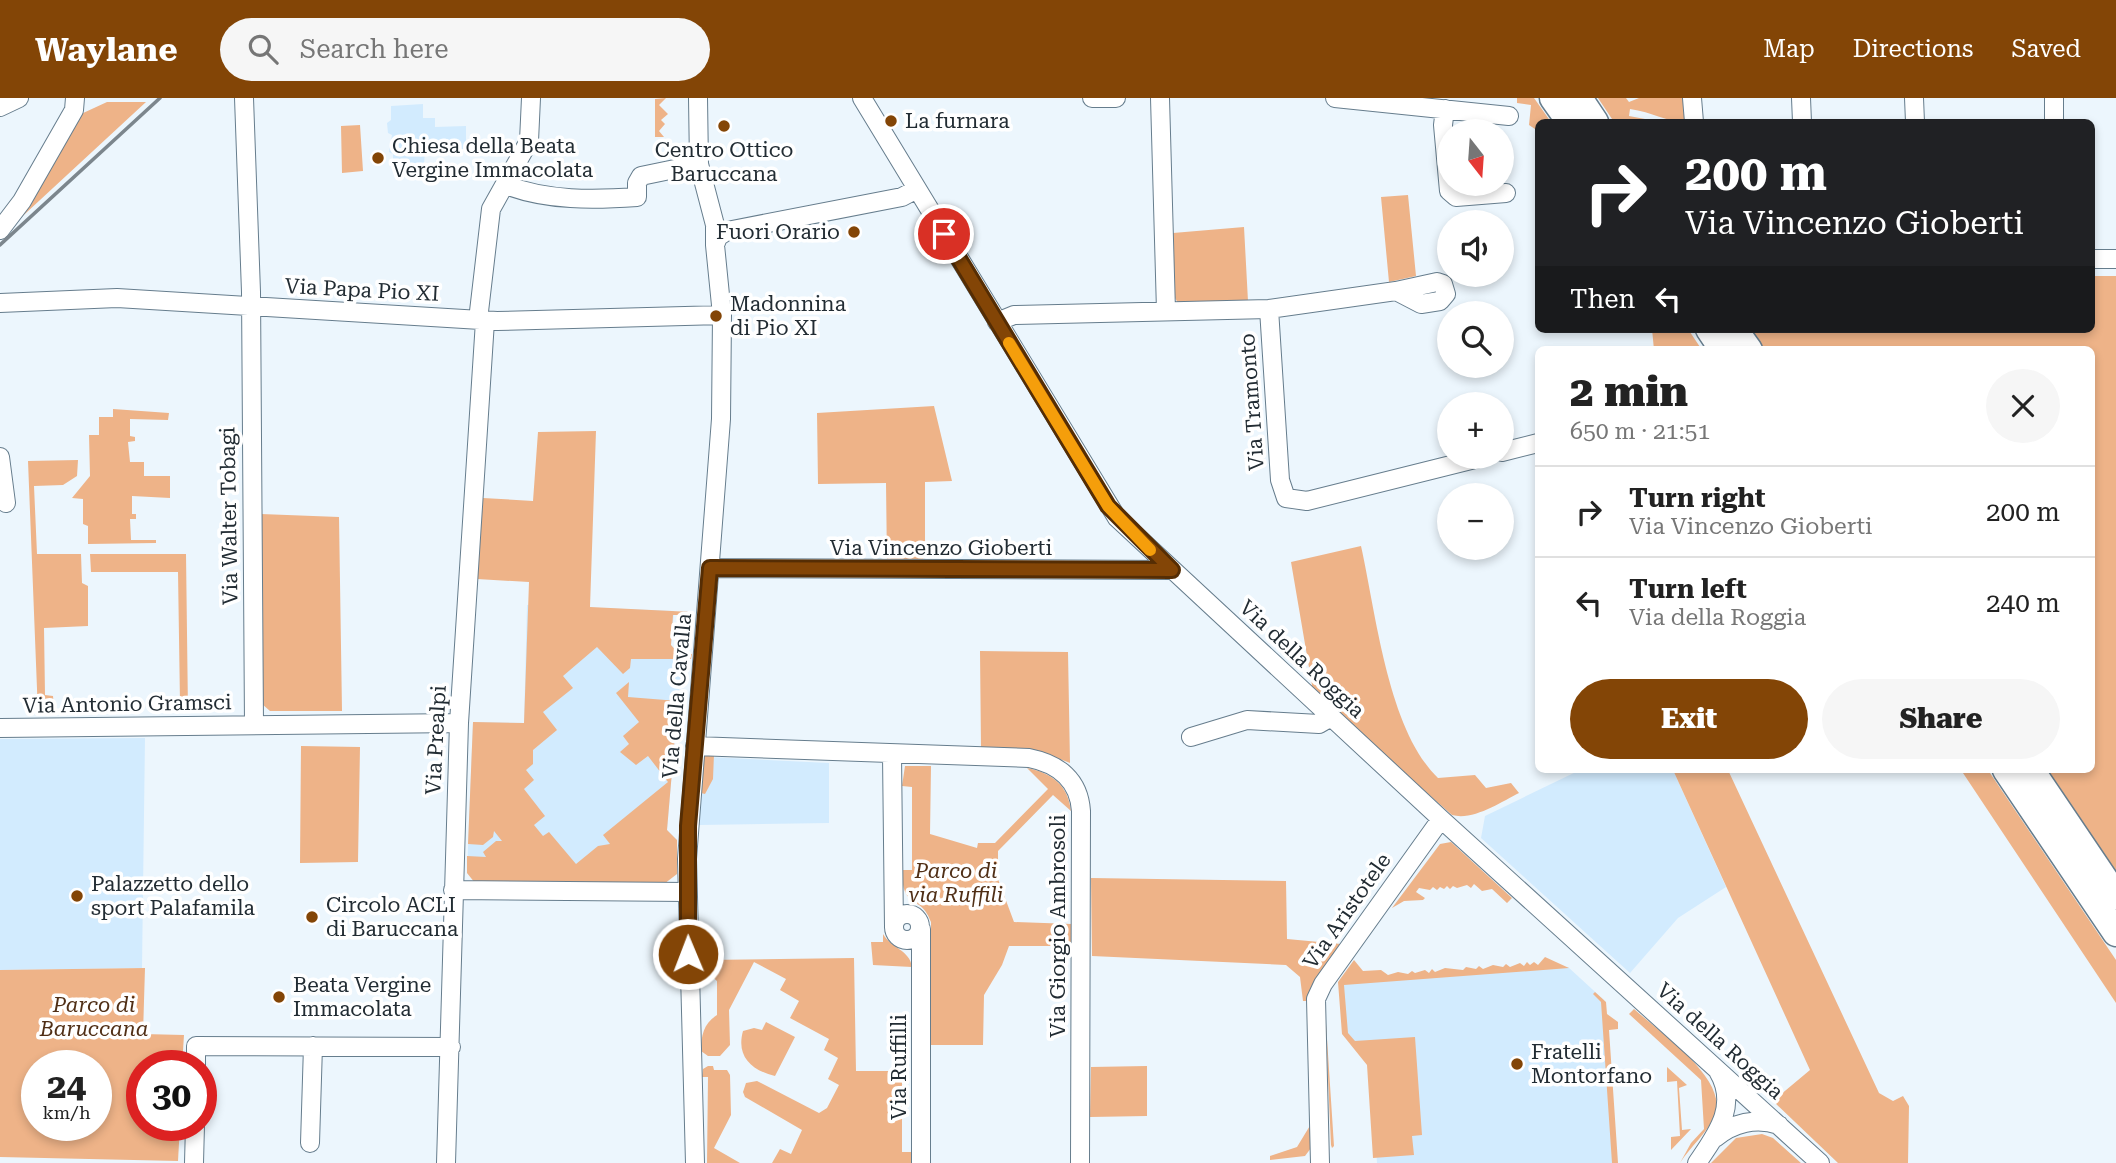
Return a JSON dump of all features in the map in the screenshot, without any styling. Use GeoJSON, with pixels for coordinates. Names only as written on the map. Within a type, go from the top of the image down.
{"type":"FeatureCollection","features":[{"type":"Feature","properties":{"kind":"highway"},"geometry":{"type":"LineString","coordinates":[[1553,98],[1568,119]]}},
{"type":"Feature","properties":{"kind":"highway"},"geometry":{"type":"LineString","coordinates":[[1579,98],[1593,119]]}},
{"type":"Feature","properties":{"kind":"highway"},"geometry":{"type":"LineString","coordinates":[[2008,773],[2116,933]]}},
{"type":"Feature","properties":{"kind":"highway"},"geometry":{"type":"LineString","coordinates":[[2033,773],[2116,896]]}},
{"type":"Feature","properties":{"kind":"street"},"geometry":{"type":"LineString","coordinates":[[0,107],[19,98]]}},
{"type":"Feature","properties":{"kind":"street"},"geometry":{"type":"LineString","coordinates":[[0,230],[27,192],[74,110],[75,98]]}},
{"type":"Feature","properties":{"kind":"street","name":"Via Walter Tobagi"},"geometry":{"type":"LineString","coordinates":[[244,98],[250,307],[254,725]]}},
{"type":"Feature","properties":{"kind":"street","name":"Via Prealpi"},"geometry":{"type":"LineString","coordinates":[[446,1163],[459,723],[481,321],[491,209],[529,141],[531,98]]}},
{"type":"Feature","properties":{"kind":"street","name":"Via della Cavalla"},"geometry":{"type":"LineString","coordinates":[[695,1163],[687,892],[695,746],[721,419],[722,315],[720,234],[701,171],[698,98]]}},
{"type":"Feature","properties":{"kind":"street","name":"Via della Roggia"},"geometry":{"type":"LineString","coordinates":[[862,98],[1112,512],[1441,819],[1717,1069],[1751,1108],[1779,1125],[1820,1163]]}},
{"type":"Feature","properties":{"kind":"street"},"geometry":{"type":"LineString","coordinates":[[1091,98],[1116,98]]}},
{"type":"Feature","properties":{"kind":"street"},"geometry":{"type":"LineString","coordinates":[[1160,98],[1166,311]]}},
{"type":"Feature","properties":{"kind":"street"},"geometry":{"type":"LineString","coordinates":[[1335,98],[1509,116]]}},
{"type":"Feature","properties":{"kind":"street"},"geometry":{"type":"LineString","coordinates":[[1692,98],[1694,119]]}},
{"type":"Feature","properties":{"kind":"street"},"geometry":{"type":"LineString","coordinates":[[1801,98],[1802,119]]}},
{"type":"Feature","properties":{"kind":"street"},"geometry":{"type":"LineString","coordinates":[[1914,98],[1915,119]]}},
{"type":"Feature","properties":{"kind":"street"},"geometry":{"type":"LineString","coordinates":[[2054,98],[2054,119]]}},
{"type":"Feature","properties":{"kind":"street"},"geometry":{"type":"LineString","coordinates":[[1444,119],[1445,109]]}},
{"type":"Feature","properties":{"kind":"street"},"geometry":{"type":"LineString","coordinates":[[506,185],[527,192],[582,200],[628,198],[637,197],[638,178],[701,171]]}},
{"type":"Feature","properties":{"kind":"street"},"geometry":{"type":"LineString","coordinates":[[720,234],[902,197],[917,190]]}},
{"type":"Feature","properties":{"kind":"street"},"geometry":{"type":"LineString","coordinates":[[2095,259],[2116,259]]}},
{"type":"Feature","properties":{"kind":"street","name":"Via Tramonto"},"geometry":{"type":"LineString","coordinates":[[997,322],[1014,315],[1269,309],[1396,291]]}},
{"type":"Feature","properties":{"kind":"street","name":"Via Papa Pio XI"},"geometry":{"type":"LineString","coordinates":[[0,303],[79,297],[481,321],[722,315]]}},
{"type":"Feature","properties":{"kind":"street","name":"Via Tramonto"},"geometry":{"type":"LineString","coordinates":[[1269,309],[1279,469],[1281,487],[1286,498],[1307,501],[1437,468]]}},
{"type":"Feature","properties":{"kind":"street"},"geometry":{"type":"LineString","coordinates":[[1514,449],[1535,444]]}},
{"type":"Feature","properties":{"kind":"street"},"geometry":{"type":"LineString","coordinates":[[0,457],[6,503]]}},
{"type":"Feature","properties":{"kind":"street","name":"Via Vincenzo Gioberti"},"geometry":{"type":"LineString","coordinates":[[710,568],[1172,570]]}},
{"type":"Feature","properties":{"kind":"street"},"geometry":{"type":"LineString","coordinates":[[1191,737],[1240,721],[1320,724],[1331,717]]}},
{"type":"Feature","properties":{"kind":"street","name":"Via Antonio Gramsci"},"geometry":{"type":"LineString","coordinates":[[0,728],[459,723]]}},
{"type":"Feature","properties":{"kind":"street","name":"Via Giorgio Ambrosoli"},"geometry":{"type":"LineString","coordinates":[[695,746],[1029,758],[1063,772],[1076,788],[1081,811],[1080,1163]]}},
{"type":"Feature","properties":{"kind":"street"},"geometry":{"type":"LineString","coordinates":[[892,755],[892,889],[897,933],[916,954],[922,971]]}},
{"type":"Feature","properties":{"kind":"street","name":"Via Aristotele"},"geometry":{"type":"LineString","coordinates":[[1320,1163],[1314,1015],[1319,990],[1441,819]]}},
{"type":"Feature","properties":{"kind":"street"},"geometry":{"type":"LineString","coordinates":[[892,889],[918,923]]}},
{"type":"Feature","properties":{"kind":"street"},"geometry":{"type":"LineString","coordinates":[[453,890],[687,892]]}},
{"type":"Feature","properties":{"kind":"street"},"geometry":{"type":"LineString","coordinates":[[897,933],[896,920],[903,914],[918,923]]}},
{"type":"Feature","properties":{"kind":"street","name":"Via Ruffilli"},"geometry":{"type":"LineString","coordinates":[[918,923],[922,971],[921,1163]]}},
{"type":"Feature","properties":{"kind":"street"},"geometry":{"type":"LineString","coordinates":[[196,1050],[196,1046],[451,1047]]}},
{"type":"Feature","properties":{"kind":"street"},"geometry":{"type":"LineString","coordinates":[[310,1143],[313,1046]]}},
{"type":"Feature","properties":{"kind":"street"},"geometry":{"type":"LineString","coordinates":[[1717,1069],[1724,1085],[1726,1107]]}},
{"type":"Feature","properties":{"kind":"street"},"geometry":{"type":"LineString","coordinates":[[1697,1163],[1715,1138],[1732,1095],[1751,1108],[1732,1127],[1715,1138]]}},
{"type":"Feature","properties":{"kind":"street"},"geometry":{"type":"LineString","coordinates":[[194,1163],[195,1141]]}},
{"type":"Feature","properties":{"kind":"shaded area"},"geometry":{"type":"Polygon","coordinates":[[[423,104],[423,118],[435,118],[435,127],[466,126],[466,149],[425,151],[424,165],[393,167],[393,154],[389,152],[392,135],[388,133],[387,123],[391,120],[391,106],[423,104]]]}},
{"type":"Feature","properties":{"kind":"shaded area"},"geometry":{"type":"Polygon","coordinates":[[[527,605],[674,611],[671,645],[682,658],[667,830],[677,840],[677,874],[467,873],[473,722],[524,723],[527,605]]]}},
{"type":"Feature","properties":{"kind":"shaded area"},"geometry":{"type":"Polygon","coordinates":[[[145,738],[142,968],[0,970],[0,739],[145,738]]]}},
{"type":"Feature","properties":{"kind":"shaded area"},"geometry":{"type":"Polygon","coordinates":[[[709,757],[829,763],[829,823],[699,825],[702,771],[709,757]]]}},
{"type":"Feature","properties":{"kind":"shaded area"},"geometry":{"type":"Polygon","coordinates":[[[1574,773],[1674,773],[1726,887],[1678,918],[1630,973],[1481,838],[1485,816],[1574,773]]]}},
{"type":"Feature","properties":{"kind":"shaded area"},"geometry":{"type":"Polygon","coordinates":[[[1568,967],[1604,1000],[1616,1163],[1377,1163],[1370,1063],[1345,1033],[1341,983],[1568,967]]]}},
{"type":"Feature","properties":{"kind":"green space"},"geometry":{"type":"Polygon","coordinates":[[[666,98],[659,105],[668,114],[661,120],[665,124],[659,131],[664,137],[655,137],[655,99],[666,98]]]}},
{"type":"Feature","properties":{"kind":"green space"},"geometry":{"type":"Polygon","coordinates":[[[1517,98],[1534,98],[1549,119],[1535,119],[1535,129],[1529,125],[1531,105],[1517,103],[1517,98]]]}},
{"type":"Feature","properties":{"kind":"green space"},"geometry":{"type":"Polygon","coordinates":[[[1598,98],[1626,98],[1629,102],[1639,98],[1685,98],[1686,119],[1669,119],[1630,109],[1629,116],[1645,119],[1612,119],[1598,98]]]}},
{"type":"Feature","properties":{"kind":"green space"},"geometry":{"type":"Polygon","coordinates":[[[107,102],[146,102],[0,237],[81,114],[107,102]]]}},
{"type":"Feature","properties":{"kind":"green space"},"geometry":{"type":"Polygon","coordinates":[[[360,125],[363,171],[342,173],[341,126],[360,125]]]}},
{"type":"Feature","properties":{"kind":"green space"},"geometry":{"type":"Polygon","coordinates":[[[1408,195],[1416,276],[1389,282],[1381,197],[1408,195]]]}},
{"type":"Feature","properties":{"kind":"green space"},"geometry":{"type":"Polygon","coordinates":[[[1244,227],[1248,301],[1178,303],[1175,298],[1173,233],[1244,227]]]}},
{"type":"Feature","properties":{"kind":"green space"},"geometry":{"type":"Polygon","coordinates":[[[2095,276],[2116,276],[2116,872],[2050,773],[2095,773],[2095,346],[1761,346],[1753,333],[2095,333],[2095,276]]]}},
{"type":"Feature","properties":{"kind":"green space"},"geometry":{"type":"Polygon","coordinates":[[[1652,333],[1691,333],[1699,346],[1654,346],[1652,333]]]}},
{"type":"Feature","properties":{"kind":"green space"},"geometry":{"type":"Polygon","coordinates":[[[934,406],[952,481],[925,482],[925,554],[921,564],[887,564],[886,483],[818,484],[817,413],[934,406]]]}},
{"type":"Feature","properties":{"kind":"green space"},"geometry":{"type":"Polygon","coordinates":[[[113,409],[169,413],[168,420],[130,419],[130,436],[135,437],[135,441],[128,442],[130,462],[144,462],[144,476],[170,476],[170,498],[132,496],[132,514],[136,514],[136,519],[130,519],[131,540],[156,540],[156,543],[88,544],[88,526],[83,524],[83,499],[72,498],[90,476],[89,435],[99,435],[99,417],[113,417],[113,409]]]}},
{"type":"Feature","properties":{"kind":"green space"},"geometry":{"type":"Polygon","coordinates":[[[596,431],[590,607],[692,612],[691,625],[680,615],[673,615],[671,645],[678,653],[692,654],[691,659],[631,659],[630,668],[623,674],[597,647],[563,676],[573,688],[543,712],[557,730],[533,750],[533,764],[526,770],[534,780],[524,789],[545,816],[534,825],[543,836],[549,832],[576,864],[598,846],[610,844],[603,835],[668,782],[648,756],[636,765],[620,752],[629,744],[623,736],[639,722],[616,693],[629,682],[628,697],[678,701],[667,830],[677,840],[677,874],[664,884],[475,883],[467,873],[467,856],[486,857],[483,852],[496,841],[502,841],[494,831],[493,837],[483,845],[468,844],[473,722],[524,723],[529,582],[477,579],[483,498],[533,501],[538,432],[596,431]]]}},
{"type":"Feature","properties":{"kind":"green space"},"geometry":{"type":"Polygon","coordinates":[[[78,460],[77,476],[63,485],[34,486],[37,554],[81,554],[82,583],[88,586],[88,626],[44,628],[45,695],[53,696],[54,709],[50,713],[38,714],[28,461],[78,460]]]}},
{"type":"Feature","properties":{"kind":"green space"},"geometry":{"type":"Polygon","coordinates":[[[261,514],[339,517],[342,711],[270,711],[262,704],[261,514]]]}},
{"type":"Feature","properties":{"kind":"green space"},"geometry":{"type":"Polygon","coordinates":[[[1361,546],[1386,669],[1407,731],[1421,757],[1438,778],[1475,775],[1486,788],[1511,783],[1519,793],[1478,813],[1452,815],[1309,689],[1312,685],[1291,562],[1361,546]]]}},
{"type":"Feature","properties":{"kind":"green space"},"geometry":{"type":"Polygon","coordinates":[[[90,554],[186,554],[188,712],[169,712],[169,703],[180,703],[178,572],[91,572],[90,554]]]}},
{"type":"Feature","properties":{"kind":"green space"},"geometry":{"type":"Polygon","coordinates":[[[980,651],[1068,652],[1070,763],[1037,750],[981,748],[980,651]]]}},
{"type":"Feature","properties":{"kind":"green space"},"geometry":{"type":"Polygon","coordinates":[[[301,746],[360,747],[358,862],[300,863],[301,746]]]}},
{"type":"Feature","properties":{"kind":"green space"},"geometry":{"type":"Polygon","coordinates":[[[714,754],[713,779],[705,794],[701,793],[703,756],[714,754]]]}},
{"type":"Feature","properties":{"kind":"green space","name":"Parco di via Ruffili"},"geometry":{"type":"Polygon","coordinates":[[[905,766],[931,766],[930,834],[977,848],[978,843],[995,843],[1048,789],[1027,768],[1051,777],[1062,787],[1069,802],[1071,811],[1053,795],[998,851],[998,879],[1014,922],[1072,924],[1072,946],[1009,946],[1002,965],[984,995],[983,1045],[931,1045],[931,922],[927,913],[905,892],[903,883],[902,870],[912,870],[912,787],[902,786],[905,766]]]}},
{"type":"Feature","properties":{"kind":"green space"},"geometry":{"type":"Polygon","coordinates":[[[1674,773],[1729,773],[1879,1093],[1893,1101],[1903,1096],[1909,1106],[1908,1163],[1838,1163],[1773,1101],[1810,1070],[1674,773]]]}},
{"type":"Feature","properties":{"kind":"green space"},"geometry":{"type":"Polygon","coordinates":[[[1963,773],[1990,773],[2116,960],[2116,1003],[1963,773]]]}},
{"type":"Feature","properties":{"kind":"green space"},"geometry":{"type":"Polygon","coordinates":[[[1451,842],[1512,898],[1507,903],[1492,889],[1482,891],[1474,884],[1471,888],[1467,885],[1457,888],[1453,886],[1450,889],[1447,886],[1444,889],[1440,887],[1437,890],[1433,887],[1430,890],[1419,888],[1416,892],[1425,898],[1423,900],[1404,901],[1392,908],[1440,844],[1451,842]]]}},
{"type":"Feature","properties":{"kind":"green space"},"geometry":{"type":"Polygon","coordinates":[[[1091,878],[1286,881],[1287,939],[1341,944],[1313,985],[1307,1001],[1303,1001],[1300,977],[1286,965],[1092,956],[1091,878]]]}},
{"type":"Feature","properties":{"kind":"green space"},"geometry":{"type":"Polygon","coordinates":[[[883,934],[908,957],[912,967],[873,965],[871,942],[883,942],[883,934]]]}},
{"type":"Feature","properties":{"kind":"green space"},"geometry":{"type":"Polygon","coordinates":[[[1545,957],[1569,968],[1344,985],[1348,1033],[1355,1041],[1415,1037],[1422,1135],[1412,1136],[1414,1155],[1373,1158],[1367,1065],[1342,1034],[1338,982],[1354,960],[1363,971],[1381,970],[1388,975],[1425,970],[1429,973],[1432,969],[1435,972],[1445,968],[1463,970],[1466,967],[1476,969],[1479,966],[1483,969],[1493,965],[1503,967],[1506,964],[1510,967],[1520,963],[1524,966],[1527,962],[1530,965],[1534,962],[1538,965],[1545,957]]]}},
{"type":"Feature","properties":{"kind":"green space"},"geometry":{"type":"Polygon","coordinates":[[[854,958],[856,1071],[902,1071],[902,1152],[911,1152],[911,1163],[772,1163],[780,1149],[791,1154],[802,1130],[745,1097],[743,1092],[746,1083],[757,1081],[819,1113],[827,1108],[839,1085],[828,1079],[838,1058],[824,1050],[829,1039],[790,1018],[799,1001],[780,990],[786,979],[754,962],[729,1010],[730,1045],[720,1056],[708,1056],[701,1051],[704,1030],[717,1015],[717,981],[707,972],[707,960],[854,958]]]}},
{"type":"Feature","properties":{"kind":"green space","name":"Parco di Baruccana"},"geometry":{"type":"Polygon","coordinates":[[[145,968],[143,1034],[184,1035],[183,1050],[126,1050],[126,1141],[179,1141],[178,1161],[0,1157],[0,970],[145,968]]]}},
{"type":"Feature","properties":{"kind":"green space"},"geometry":{"type":"Polygon","coordinates":[[[1595,992],[1606,1002],[1607,1014],[1618,1022],[1618,1029],[1609,1030],[1618,1163],[1612,1163],[1601,1002],[1593,994],[1595,992]]]}},
{"type":"Feature","properties":{"kind":"green space"},"geometry":{"type":"Polygon","coordinates":[[[1325,1008],[1334,1146],[1332,1148],[1331,1145],[1325,1008]]]}},
{"type":"Feature","properties":{"kind":"green space"},"geometry":{"type":"Polygon","coordinates":[[[1634,1009],[1702,1071],[1712,1086],[1717,1101],[1712,1121],[1680,1163],[1691,1143],[1704,1129],[1701,1080],[1629,1014],[1634,1009]]]}},
{"type":"Feature","properties":{"kind":"green space"},"geometry":{"type":"Polygon","coordinates":[[[766,1022],[795,1037],[775,1076],[752,1066],[742,1048],[743,1031],[754,1028],[762,1030],[766,1022]]]}},
{"type":"Feature","properties":{"kind":"green space"},"geometry":{"type":"Polygon","coordinates":[[[713,1066],[714,1070],[727,1070],[730,1075],[731,1115],[714,1148],[740,1163],[707,1163],[708,1077],[702,1077],[703,1069],[713,1066]]]}},
{"type":"Feature","properties":{"kind":"green space"},"geometry":{"type":"Polygon","coordinates":[[[1147,1066],[1147,1116],[1090,1117],[1091,1067],[1147,1066]]]}},
{"type":"Feature","properties":{"kind":"green space"},"geometry":{"type":"Polygon","coordinates":[[[1667,1067],[1687,1085],[1679,1088],[1682,1130],[1691,1129],[1671,1150],[1671,1137],[1680,1136],[1677,1081],[1667,1082],[1667,1067]]]}},
{"type":"Feature","properties":{"kind":"green space"},"geometry":{"type":"Polygon","coordinates":[[[1311,1124],[1311,1148],[1305,1156],[1270,1160],[1270,1156],[1297,1147],[1311,1124]]]}},
{"type":"Feature","properties":{"kind":"green space"},"geometry":{"type":"Polygon","coordinates":[[[1762,1134],[1773,1138],[1801,1163],[1711,1163],[1736,1138],[1762,1134]]]}},
{"type":"Feature","properties":{"kind":"railway"},"geometry":{"type":"LineString","coordinates":[[0,245],[160,98]]}},
{"type":"Feature","properties":{"kind":"slow traffic"},"geometry":{"type":"LineString","coordinates":[[1009,343],[1108,506],[1121,523],[1150,550]]}},
{"type":"Feature","properties":{"kind":"place","name":"La furnara"},"geometry":{"type":"Point","coordinates":[891,121]}},
{"type":"Feature","properties":{"kind":"place","name":"Centro Ottico Baruccana"},"geometry":{"type":"Point","coordinates":[724,126]}},
{"type":"Feature","properties":{"kind":"place","name":"Chiesa della Beata Vergine Immacolata"},"geometry":{"type":"Point","coordinates":[378,158]}},
{"type":"Feature","properties":{"kind":"place","name":"Fuori Orario"},"geometry":{"type":"Point","coordinates":[854,232]}},
{"type":"Feature","properties":{"kind":"place","name":"Madonnina di Pio XI"},"geometry":{"type":"Point","coordinates":[716,316]}},
{"type":"Feature","properties":{"kind":"place","name":"Palazzetto dello sport Palafamila"},"geometry":{"type":"Point","coordinates":[77,896]}},
{"type":"Feature","properties":{"kind":"place","name":"Circolo ACLI di Baruccana"},"geometry":{"type":"Point","coordinates":[312,917]}},
{"type":"Feature","properties":{"kind":"place","name":"Beata Vergine Immacolata"},"geometry":{"type":"Point","coordinates":[279,997]}},
{"type":"Feature","properties":{"kind":"place","name":"Fratelli Montorfano"},"geometry":{"type":"Point","coordinates":[1517,1064]}},
{"type":"Feature","properties":{"kind":"route"},"geometry":{"type":"LineString","coordinates":[[688,954],[688,826],[710,568],[1172,570],[1121,523],[1108,506],[944,234]]}}]}
